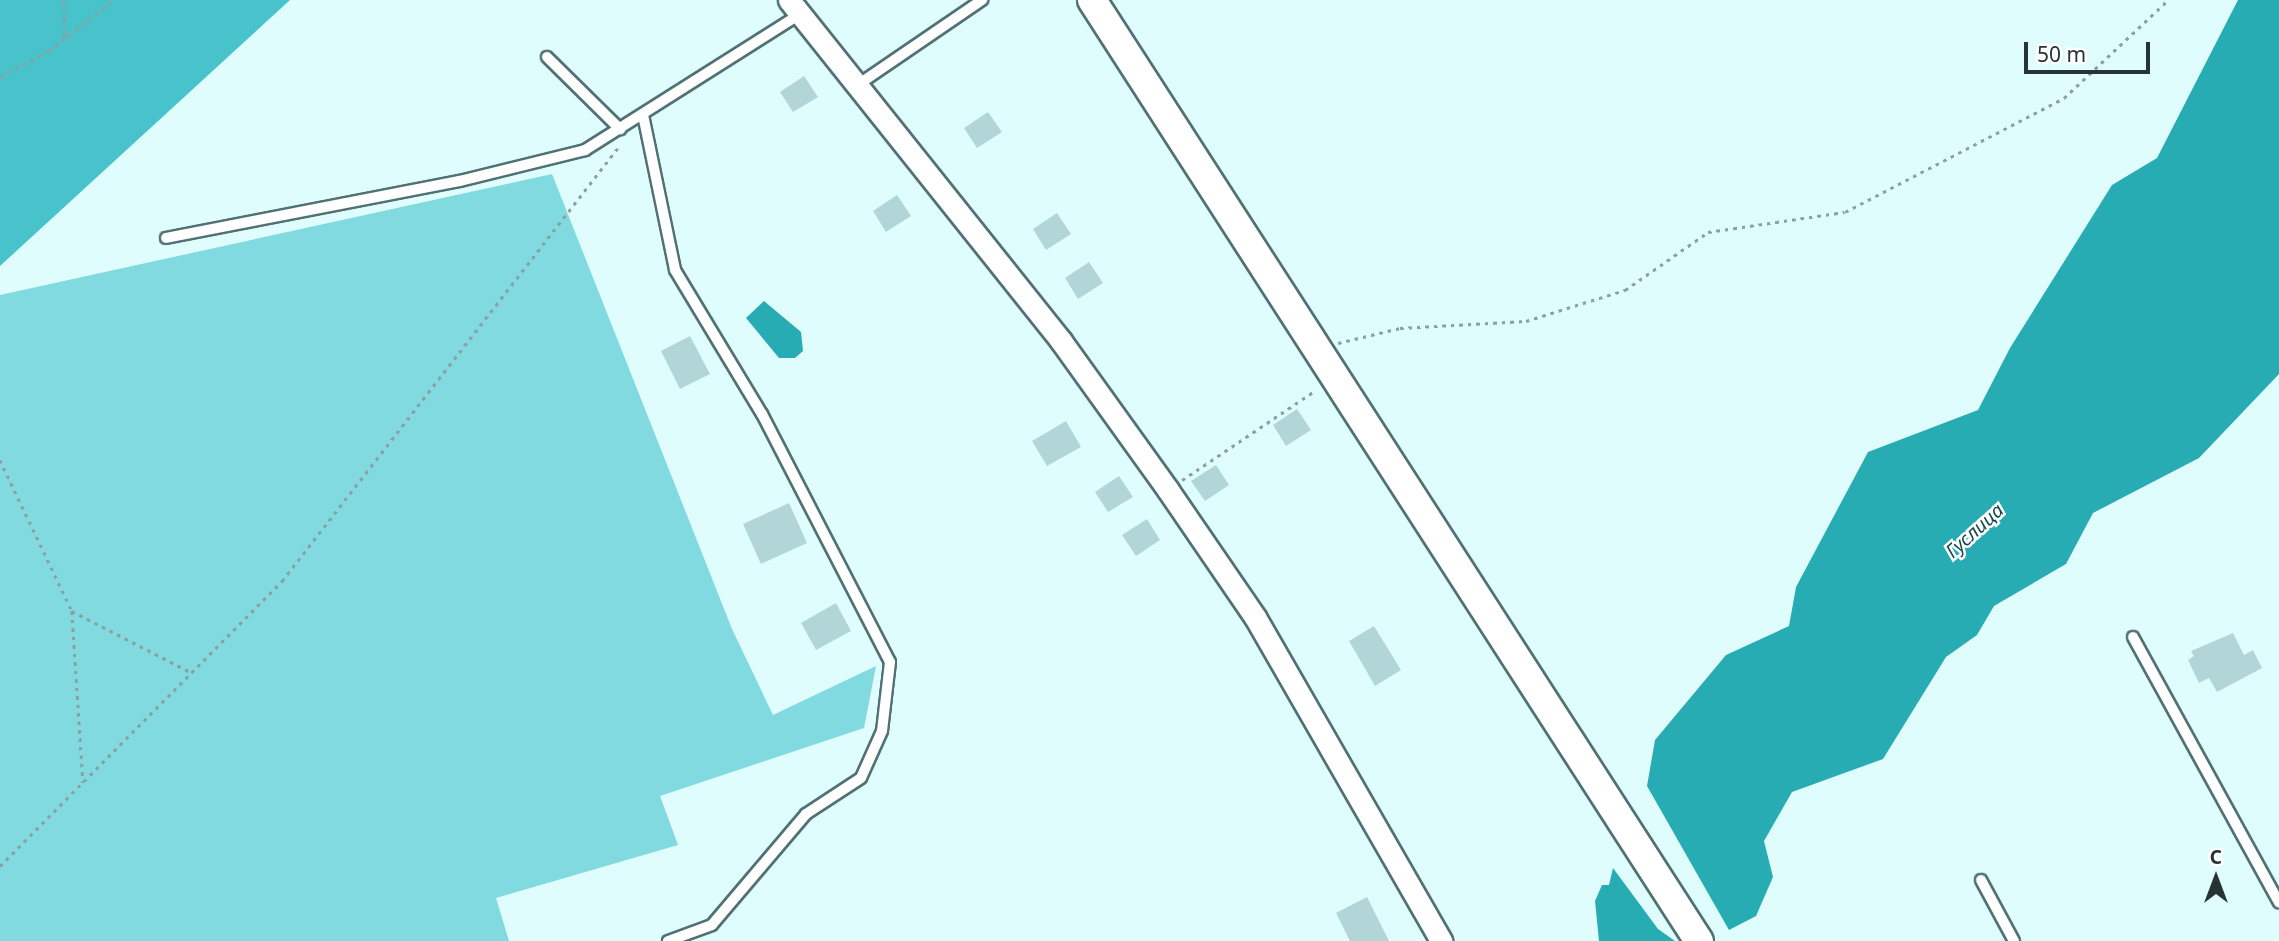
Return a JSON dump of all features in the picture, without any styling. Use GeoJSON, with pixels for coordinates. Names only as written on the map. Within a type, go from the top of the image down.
{"type":"FeatureCollection","features":[{"type":"Feature","properties":{"kind":"main road"},"geometry":{"type":"LineString","coordinates":[[1093,0],[1699,941]]}},
{"type":"Feature","properties":{"kind":"street"},"geometry":{"type":"LineString","coordinates":[[795,7],[1061,341],[1168,490],[1255,617],[1441,941]]}},
{"type":"Feature","properties":{"kind":"lane"},"geometry":{"type":"LineString","coordinates":[[856,86],[982,0]]}},
{"type":"Feature","properties":{"kind":"lane"},"geometry":{"type":"LineString","coordinates":[[166,238],[460,181],[585,150],[643,115],[795,7]]}},
{"type":"Feature","properties":{"kind":"lane"},"geometry":{"type":"LineString","coordinates":[[547,57],[620,128]]}},
{"type":"Feature","properties":{"kind":"lane"},"geometry":{"type":"LineString","coordinates":[[643,115],[675,270],[762,414],[890,662],[881,731],[861,778],[806,814],[712,925],[668,941]]}},
{"type":"Feature","properties":{"kind":"lane"},"geometry":{"type":"LineString","coordinates":[[2133,637],[2279,903]]}},
{"type":"Feature","properties":{"kind":"lane"},"geometry":{"type":"LineString","coordinates":[[1981,880],[2014,941]]}},
{"type":"Feature","properties":{"kind":"path"},"geometry":{"type":"LineString","coordinates":[[64,0],[65,38]]}},
{"type":"Feature","properties":{"kind":"path"},"geometry":{"type":"LineString","coordinates":[[0,77],[65,38],[114,0]]}},
{"type":"Feature","properties":{"kind":"path"},"geometry":{"type":"LineString","coordinates":[[1318,348],[1400,328],[1526,321],[1625,290],[1708,232],[1845,212],[2064,98],[2168,0]]}},
{"type":"Feature","properties":{"kind":"path"},"geometry":{"type":"LineString","coordinates":[[0,866],[282,581],[643,115]]}},
{"type":"Feature","properties":{"kind":"path"},"geometry":{"type":"LineString","coordinates":[[1168,490],[1336,376]]}},
{"type":"Feature","properties":{"kind":"path"},"geometry":{"type":"LineString","coordinates":[[0,460],[72,611],[83,785]]}},
{"type":"Feature","properties":{"kind":"path"},"geometry":{"type":"LineString","coordinates":[[72,611],[192,673]]}},
{"type":"Feature","properties":{"kind":"shaded area"},"geometry":{"type":"Polygon","coordinates":[[[0,0],[290,0],[0,266],[0,0]]]}},
{"type":"Feature","properties":{"kind":"shaded area"},"geometry":{"type":"Polygon","coordinates":[[[552,174],[732,629],[773,715],[876,666],[864,728],[660,796],[678,845],[496,898],[509,941],[0,941],[0,295],[552,174]]]}},
{"type":"Feature","properties":{"kind":"water","name":"Гуслица"},"geometry":{"type":"Polygon","coordinates":[[[2238,0],[2279,0],[2279,374],[2199,458],[2093,513],[2066,564],[1994,606],[1977,635],[1946,657],[1883,759],[1792,792],[1764,841],[1773,877],[1756,916],[1729,930],[1647,786],[1655,740],[1726,655],[1789,626],[1796,587],[1868,452],[1978,410],[2010,348],[2112,185],[2157,158],[2238,0]]]}},
{"type":"Feature","properties":{"kind":"water"},"geometry":{"type":"Polygon","coordinates":[[[764,301],[801,332],[803,351],[795,358],[779,358],[746,318],[764,301]]]}},
{"type":"Feature","properties":{"kind":"water"},"geometry":{"type":"Polygon","coordinates":[[[1613,868],[1658,929],[1675,941],[1599,941],[1595,901],[1602,885],[1609,885],[1613,868]]]}},
{"type":"Feature","properties":{"kind":"building"},"geometry":{"type":"Polygon","coordinates":[[[804,76],[818,97],[793,112],[780,92],[804,76]]]}},
{"type":"Feature","properties":{"kind":"building"},"geometry":{"type":"Polygon","coordinates":[[[988,112],[1002,132],[977,148],[964,128],[988,112]]]}},
{"type":"Feature","properties":{"kind":"building"},"geometry":{"type":"Polygon","coordinates":[[[897,195],[911,216],[886,232],[873,211],[897,195]]]}},
{"type":"Feature","properties":{"kind":"building"},"geometry":{"type":"Polygon","coordinates":[[[1057,213],[1071,234],[1046,250],[1033,229],[1057,213]]]}},
{"type":"Feature","properties":{"kind":"building"},"geometry":{"type":"Polygon","coordinates":[[[1089,262],[1103,283],[1078,299],[1065,278],[1089,262]]]}},
{"type":"Feature","properties":{"kind":"building"},"geometry":{"type":"Polygon","coordinates":[[[690,336],[710,374],[680,389],[661,351],[690,336]]]}},
{"type":"Feature","properties":{"kind":"building"},"geometry":{"type":"Polygon","coordinates":[[[1297,409],[1311,430],[1286,446],[1273,425],[1297,409]]]}},
{"type":"Feature","properties":{"kind":"building"},"geometry":{"type":"Polygon","coordinates":[[[1066,421],[1081,447],[1047,466],[1032,441],[1066,421]]]}},
{"type":"Feature","properties":{"kind":"building"},"geometry":{"type":"Polygon","coordinates":[[[1216,465],[1229,485],[1205,501],[1191,481],[1216,465]]]}},
{"type":"Feature","properties":{"kind":"building"},"geometry":{"type":"Polygon","coordinates":[[[1119,476],[1133,497],[1108,512],[1095,492],[1119,476]]]}},
{"type":"Feature","properties":{"kind":"building"},"geometry":{"type":"Polygon","coordinates":[[[789,503],[807,543],[761,564],[743,524],[789,503]]]}},
{"type":"Feature","properties":{"kind":"building"},"geometry":{"type":"Polygon","coordinates":[[[1147,519],[1160,540],[1136,556],[1122,535],[1147,519]]]}},
{"type":"Feature","properties":{"kind":"building"},"geometry":{"type":"Polygon","coordinates":[[[836,603],[851,631],[816,650],[801,623],[836,603]]]}},
{"type":"Feature","properties":{"kind":"building"},"geometry":{"type":"Polygon","coordinates":[[[1374,626],[1401,670],[1375,686],[1349,641],[1374,626]]]}},
{"type":"Feature","properties":{"kind":"building"},"geometry":{"type":"Polygon","coordinates":[[[2233,633],[2244,655],[2253,650],[2262,668],[2217,692],[2209,678],[2199,683],[2188,660],[2194,656],[2191,651],[2233,633]]]}},
{"type":"Feature","properties":{"kind":"building"},"geometry":{"type":"Polygon","coordinates":[[[1367,897],[1389,941],[1350,941],[1336,913],[1367,897]]]}}]}
